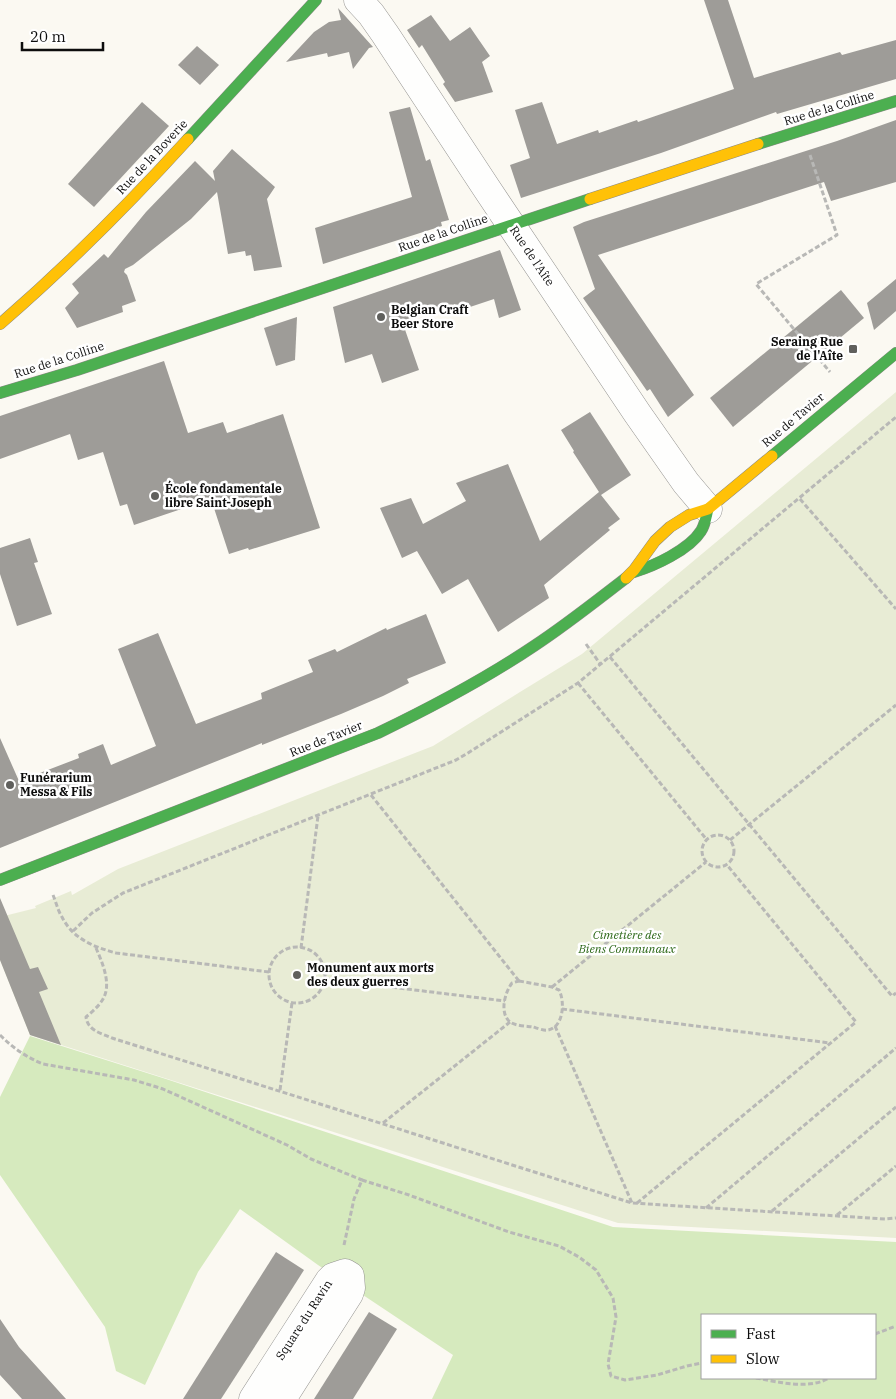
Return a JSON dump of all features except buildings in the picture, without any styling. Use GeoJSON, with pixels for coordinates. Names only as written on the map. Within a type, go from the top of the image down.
{"type":"FeatureCollection","features":[{"type":"Feature","properties":{"kind":"street","name":"Rue de la Boverie"},"geometry":{"type":"LineString","coordinates":[[0,324],[45,285],[132,200],[316,0]]}},
{"type":"Feature","properties":{"kind":"street","name":"Rue de l'Aîte"},"geometry":{"type":"LineString","coordinates":[[358,0],[386,34],[660,446],[686,484],[708,510]]}},
{"type":"Feature","properties":{"kind":"street","name":"Rue de la Colline"},"geometry":{"type":"LineString","coordinates":[[0,393],[77,370],[511,224],[808,128],[896,102]]}},
{"type":"Feature","properties":{"kind":"street","name":"Rue de Tavier"},"geometry":{"type":"LineString","coordinates":[[0,880],[323,756],[407,720],[475,685],[515,661],[564,627],[634,572],[667,560],[698,535],[708,510],[896,353]]}},
{"type":"Feature","properties":{"kind":"street","name":"Rue de Tavier"},"geometry":{"type":"LineString","coordinates":[[634,572],[642,557],[658,538],[687,516],[698,511],[708,510]]}},
{"type":"Feature","properties":{"kind":"street","name":"Square du Ravin"},"geometry":{"type":"LineString","coordinates":[[253,1399],[329,1281],[333,1277],[345,1273],[350,1276],[351,1288],[349,1294],[282,1399]]}},
{"type":"Feature","properties":{"kind":"path"},"geometry":{"type":"LineString","coordinates":[[810,154],[837,235],[756,284],[830,372]]}},
{"type":"Feature","properties":{"kind":"path"},"geometry":{"type":"LineString","coordinates":[[800,498],[896,609]]}},
{"type":"Feature","properties":{"kind":"path"},"geometry":{"type":"LineString","coordinates":[[586,644],[601,665]]}},
{"type":"Feature","properties":{"kind":"path"},"geometry":{"type":"LineString","coordinates":[[610,657],[892,996],[896,993]]}},
{"type":"Feature","properties":{"kind":"path"},"geometry":{"type":"LineString","coordinates":[[578,683],[707,840]]}},
{"type":"Feature","properties":{"kind":"path"},"geometry":{"type":"LineString","coordinates":[[730,840],[896,705]]}},
{"type":"Feature","properties":{"kind":"path"},"geometry":{"type":"LineString","coordinates":[[370,795],[519,981]]}},
{"type":"Feature","properties":{"kind":"path"},"geometry":{"type":"LineString","coordinates":[[300,948],[318,815]]}},
{"type":"Feature","properties":{"kind":"path"},"geometry":{"type":"LineString","coordinates":[[719,835],[730,840],[734,854],[730,863],[722,867],[713,867],[706,862],[702,851],[710,837],[719,835]]}},
{"type":"Feature","properties":{"kind":"path"},"geometry":{"type":"LineString","coordinates":[[552,987],[706,862]]}},
{"type":"Feature","properties":{"kind":"path"},"geometry":{"type":"LineString","coordinates":[[637,1203],[856,1022],[727,865]]}},
{"type":"Feature","properties":{"kind":"path"},"geometry":{"type":"LineString","coordinates":[[53,895],[62,918],[70,928],[82,940],[96,948],[116,953],[269,972]]}},
{"type":"Feature","properties":{"kind":"path"},"geometry":{"type":"LineString","coordinates":[[294,947],[300,948],[311,951],[318,957],[324,965],[325,980],[320,992],[313,998],[305,1002],[292,1003],[279,997],[273,990],[269,981],[269,972],[277,955],[294,947]]}},
{"type":"Feature","properties":{"kind":"path"},"geometry":{"type":"LineString","coordinates":[[96,948],[106,980],[106,993],[102,1002],[86,1017],[87,1024],[93,1030],[112,1038],[632,1203],[885,1219],[896,1218]]}},
{"type":"Feature","properties":{"kind":"path"},"geometry":{"type":"LineString","coordinates":[[325,980],[505,1001]]}},
{"type":"Feature","properties":{"kind":"path"},"geometry":{"type":"LineString","coordinates":[[519,981],[552,987],[560,990],[563,998],[559,1021],[555,1026],[548,1030],[512,1024],[510,1022],[504,1011],[509,987],[512,983],[519,981]]}},
{"type":"Feature","properties":{"kind":"path"},"geometry":{"type":"LineString","coordinates":[[280,1090],[292,1003]]}},
{"type":"Feature","properties":{"kind":"path"},"geometry":{"type":"LineString","coordinates":[[562,1009],[830,1043]]}},
{"type":"Feature","properties":{"kind":"path"},"geometry":{"type":"LineString","coordinates":[[383,1123],[510,1022]]}},
{"type":"Feature","properties":{"kind":"path"},"geometry":{"type":"LineString","coordinates":[[555,1026],[632,1203]]}},
{"type":"Feature","properties":{"kind":"path"},"geometry":{"type":"LineString","coordinates":[[0,1035],[29,1058],[43,1064],[134,1080],[163,1089],[287,1145],[311,1159],[362,1180],[409,1195],[508,1232],[559,1246],[579,1257],[601,1278],[613,1298],[616,1317],[608,1364],[611,1376],[626,1380],[657,1375],[701,1363]]}},
{"type":"Feature","properties":{"kind":"path"},"geometry":{"type":"LineString","coordinates":[[706,1208],[896,1048]]}},
{"type":"Feature","properties":{"kind":"path"},"geometry":{"type":"LineString","coordinates":[[771,1211],[896,1107]]}},
{"type":"Feature","properties":{"kind":"path"},"geometry":{"type":"LineString","coordinates":[[838,1215],[896,1166]]}},
{"type":"Feature","properties":{"kind":"path"},"geometry":{"type":"LineString","coordinates":[[343,1250],[354,1199],[362,1180]]}},
{"type":"Feature","properties":{"kind":"path"},"geometry":{"type":"LineString","coordinates":[[876,1334],[896,1326]]}},
{"type":"Feature","properties":{"kind":"path"},"geometry":{"type":"LineString","coordinates":[[764,1379],[804,1384],[822,1382],[827,1379]]}},
{"type":"Feature","properties":{"kind":"green space","name":"Cimetière des Biens Communaux"},"geometry":{"type":"Polygon","coordinates":[[[896,392],[896,1238],[618,1223],[30,1035],[0,960],[0,917],[36,908],[35,906],[71,891],[72,895],[118,869],[433,746],[582,654],[896,392]]]}},
{"type":"Feature","properties":{"kind":"green space"},"geometry":{"type":"Polygon","coordinates":[[[30,1036],[613,1227],[896,1242],[896,1399],[432,1399],[453,1355],[318,1265],[240,1209],[198,1272],[145,1385],[116,1371],[105,1327],[0,1175],[0,1097],[30,1036]]]}},
{"type":"Feature","properties":{"kind":"traffic: fast"},"geometry":{"type":"LineString","coordinates":[[188,139],[316,0]]}},
{"type":"Feature","properties":{"kind":"traffic: fast"},"geometry":{"type":"LineString","coordinates":[[758,144],[896,101]]}},
{"type":"Feature","properties":{"kind":"traffic: fast"},"geometry":{"type":"LineString","coordinates":[[0,393],[77,370],[590,199]]}},
{"type":"Feature","properties":{"kind":"traffic: fast"},"geometry":{"type":"LineString","coordinates":[[772,456],[896,353]]}},
{"type":"Feature","properties":{"kind":"traffic: fast"},"geometry":{"type":"LineString","coordinates":[[634,572],[651,566],[688,545],[702,529],[708,509]]}},
{"type":"Feature","properties":{"kind":"traffic: fast"},"geometry":{"type":"LineString","coordinates":[[0,880],[378,733],[497,670],[558,630],[626,578]]}},
{"type":"Feature","properties":{"kind":"traffic: slow"},"geometry":{"type":"LineString","coordinates":[[0,324],[97,234],[188,139]]}},
{"type":"Feature","properties":{"kind":"traffic: slow"},"geometry":{"type":"LineString","coordinates":[[590,199],[758,144]]}},
{"type":"Feature","properties":{"kind":"traffic: slow"},"geometry":{"type":"LineString","coordinates":[[626,578],[655,541],[670,527],[689,515],[708,509],[772,456]]}},
{"type":"Feature","properties":{"kind":"place","name":"Belgian Craft Beer Store"},"geometry":{"type":"Point","coordinates":[381,317]}},
{"type":"Feature","properties":{"kind":"place","name":"Seraing Rue de l'Aîte"},"geometry":{"type":"Point","coordinates":[853,349]}},
{"type":"Feature","properties":{"kind":"place","name":"École fondamentale libre Saint-Joseph"},"geometry":{"type":"Point","coordinates":[155,496]}},
{"type":"Feature","properties":{"kind":"place","name":"Funérarium Messa & Fils"},"geometry":{"type":"Point","coordinates":[10,785]}},
{"type":"Feature","properties":{"kind":"place","name":"Monument aux morts des deux guerres"},"geometry":{"type":"Point","coordinates":[297,975]}}]}
